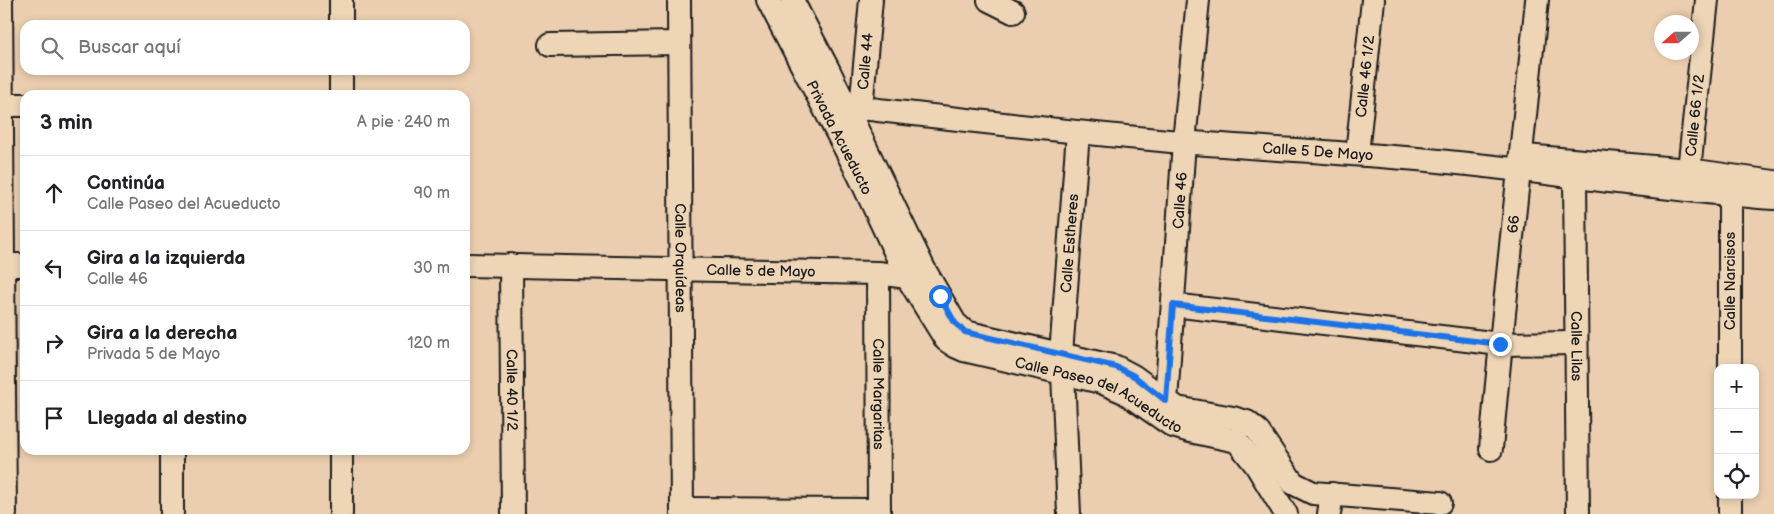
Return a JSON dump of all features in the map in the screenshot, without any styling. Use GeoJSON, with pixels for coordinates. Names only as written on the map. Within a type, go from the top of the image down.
{"type":"FeatureCollection","features":[{"type":"Feature","properties":{"kind":"street"},"geometry":{"type":"LineString","coordinates":[[1,0],[1,265],[4,514]]}},
{"type":"Feature","properties":{"kind":"street"},"geometry":{"type":"LineString","coordinates":[[341,0],[341,20]]}},
{"type":"Feature","properties":{"kind":"street","name":"Calle Orquídeas"},"geometry":{"type":"LineString","coordinates":[[679,0],[682,511]]}},
{"type":"Feature","properties":{"kind":"street","name":"Privada Acueducto"},"geometry":{"type":"LineString","coordinates":[[768,0],[859,175],[916,273]]}},
{"type":"Feature","properties":{"kind":"street","name":"Privada Acueducto"},"geometry":{"type":"LineString","coordinates":[[792,0],[856,113],[916,273]]}},
{"type":"Feature","properties":{"kind":"street","name":"Calle 44"},"geometry":{"type":"LineString","coordinates":[[856,113],[871,0]]}},
{"type":"Feature","properties":{"kind":"street"},"geometry":{"type":"LineString","coordinates":[[989,0],[1013,12]]}},
{"type":"Feature","properties":{"kind":"street","name":"Calle 46"},"geometry":{"type":"LineString","coordinates":[[1166,401],[1184,142],[1198,0]]}},
{"type":"Feature","properties":{"kind":"street","name":"Calle 46 1/2"},"geometry":{"type":"LineString","coordinates":[[1357,154],[1373,0]]}},
{"type":"Feature","properties":{"kind":"street","name":"66"},"geometry":{"type":"LineString","coordinates":[[1491,448],[1500,344],[1537,0]]}},
{"type":"Feature","properties":{"kind":"street","name":"Calle 66 1/2"},"geometry":{"type":"LineString","coordinates":[[1689,170],[1707,0]]}},
{"type":"Feature","properties":{"kind":"street"},"geometry":{"type":"LineString","coordinates":[[550,45],[679,43]]}},
{"type":"Feature","properties":{"kind":"street"},"geometry":{"type":"LineString","coordinates":[[341,75],[342,90]]}},
{"type":"Feature","properties":{"kind":"street"},"geometry":{"type":"LineString","coordinates":[[1,104],[20,105]]}},
{"type":"Feature","properties":{"kind":"street","name":"Calle 5 De Mayo"},"geometry":{"type":"LineString","coordinates":[[856,113],[1184,142],[1357,154],[1521,162],[1574,178],[1774,198]]}},
{"type":"Feature","properties":{"kind":"street","name":"Calle Estheres"},"geometry":{"type":"LineString","coordinates":[[1069,514],[1062,363],[1078,133]]}},
{"type":"Feature","properties":{"kind":"street"},"geometry":{"type":"LineString","coordinates":[[1521,162],[1689,170],[1774,182]]}},
{"type":"Feature","properties":{"kind":"street","name":"Calle Lilas"},"geometry":{"type":"LineString","coordinates":[[1574,178],[1578,514]]}},
{"type":"Feature","properties":{"kind":"street","name":"Calle Narcisos"},"geometry":{"type":"LineString","coordinates":[[1730,195],[1730,364]]}},
{"type":"Feature","properties":{"kind":"street"},"geometry":{"type":"LineString","coordinates":[[1,265],[20,265]]}},
{"type":"Feature","properties":{"kind":"street","name":"Calle 5 de Mayo"},"geometry":{"type":"LineString","coordinates":[[470,265],[916,273]]}},
{"type":"Feature","properties":{"kind":"street","name":"Calle 40 1/2"},"geometry":{"type":"LineString","coordinates":[[511,265],[513,514]]}},
{"type":"Feature","properties":{"kind":"street","name":"Calle Margaritas"},"geometry":{"type":"LineString","coordinates":[[878,273],[879,512]]}},
{"type":"Feature","properties":{"kind":"street","name":"Calle Paseo del Acueducto"},"geometry":{"type":"LineString","coordinates":[[916,273],[946,340],[955,346],[964,350],[1062,363],[1116,367],[1134,376],[1177,408],[1247,422],[1256,430],[1293,483],[1331,504]]}},
{"type":"Feature","properties":{"kind":"street"},"geometry":{"type":"LineString","coordinates":[[1173,305],[1500,344],[1576,343]]}},
{"type":"Feature","properties":{"kind":"street","name":"Calle Paseo del Acueducto"},"geometry":{"type":"LineString","coordinates":[[1062,363],[1124,392],[1173,426],[1237,441],[1251,458],[1286,514]]}},
{"type":"Feature","properties":{"kind":"street"},"geometry":{"type":"LineString","coordinates":[[172,455],[172,514]]}},
{"type":"Feature","properties":{"kind":"street"},"geometry":{"type":"LineString","coordinates":[[341,455],[341,514]]}},
{"type":"Feature","properties":{"kind":"street"},"geometry":{"type":"LineString","coordinates":[[1730,499],[1730,514]]}},
{"type":"Feature","properties":{"kind":"street"},"geometry":{"type":"LineString","coordinates":[[1331,504],[1440,503]]}},
{"type":"Feature","properties":{"kind":"street"},"geometry":{"type":"LineString","coordinates":[[682,511],[879,512]]}},
{"type":"Feature","properties":{"kind":"route"},"geometry":{"type":"LineString","coordinates":[[940,296],[955,323],[965,332],[1116,367],[1134,376],[1166,401],[1173,305],[1500,344]]}}]}
